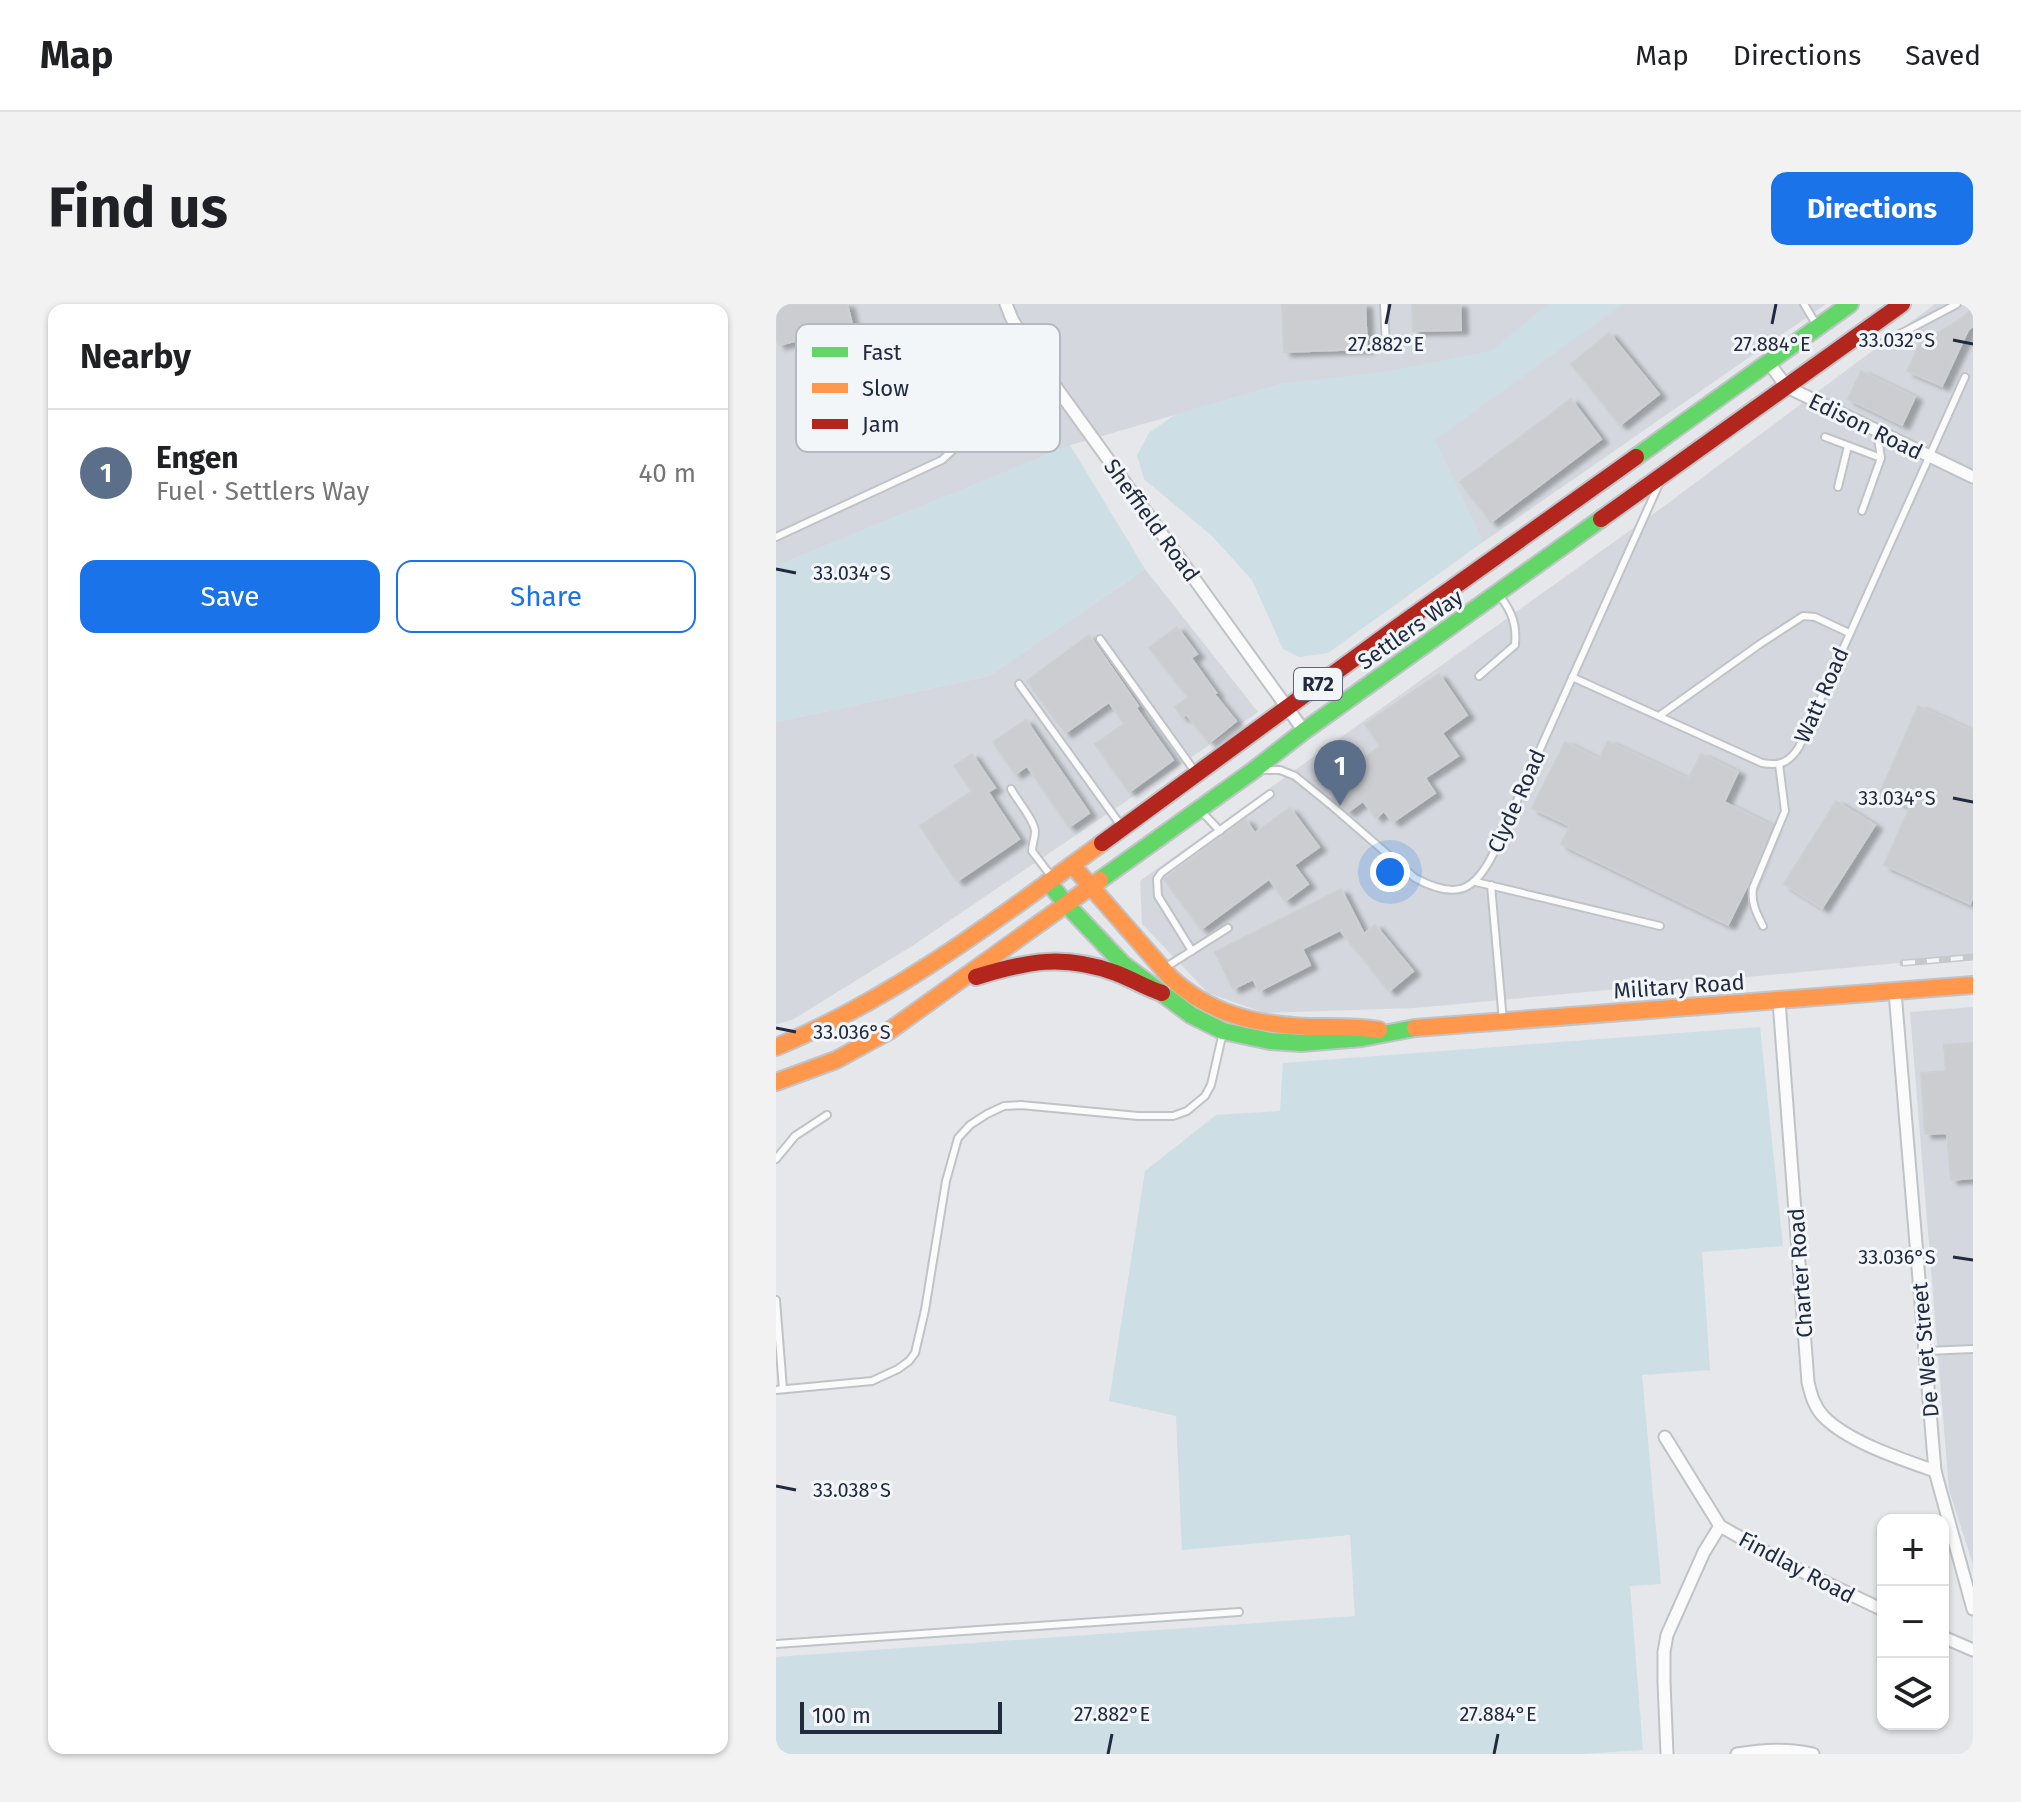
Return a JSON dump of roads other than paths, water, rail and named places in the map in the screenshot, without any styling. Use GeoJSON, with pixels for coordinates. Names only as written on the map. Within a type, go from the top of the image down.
{"type":"FeatureCollection","features":[{"type":"Feature","properties":{"kind":"main road","name":"Settlers Way"},"geometry":{"type":"LineString","coordinates":[[776,1047],[870,1003],[918,974],[1850,304]]}},
{"type":"Feature","properties":{"kind":"main road","name":"Settlers Way"},"geometry":{"type":"LineString","coordinates":[[776,1082],[836,1060],[889,1031],[961,982],[1304,731],[1902,304]]}},
{"type":"Feature","properties":{"kind":"main road","name":"Military Road"},"geometry":{"type":"LineString","coordinates":[[1072,865],[1163,969],[1189,994],[1208,1005],[1259,1021],[1290,1026],[1358,1027],[1388,1032]]}},
{"type":"Feature","properties":{"kind":"main road","name":"Military Road"},"geometry":{"type":"LineString","coordinates":[[1050,880],[1067,905],[1123,964],[1191,1015],[1223,1031],[1270,1041],[1301,1043],[1362,1038],[1421,1027],[1973,985]]}},
{"type":"Feature","properties":{"kind":"main road"},"geometry":{"type":"LineString","coordinates":[[961,982],[1024,963],[1056,961],[1118,973],[1145,988],[1162,993]]}},
{"type":"Feature","properties":{"kind":"street","name":"Sheffield Road"},"geometry":{"type":"LineString","coordinates":[[1006,304],[1015,324]]}},
{"type":"Feature","properties":{"kind":"street","name":"Edison Road"},"geometry":{"type":"LineString","coordinates":[[1768,362],[1787,387],[1973,477]]}},
{"type":"Feature","properties":{"kind":"street","name":"Sheffield Road"},"geometry":{"type":"LineString","coordinates":[[1060,393],[1304,731]]}},
{"type":"Feature","properties":{"kind":"street","name":"De Wet Street"},"geometry":{"type":"LineString","coordinates":[[1895,992],[1935,1471],[1973,1609]]}},
{"type":"Feature","properties":{"kind":"street","name":"Charter Road"},"geometry":{"type":"LineString","coordinates":[[1779,1001],[1811,1395],[1823,1416],[1835,1425],[1887,1453],[1935,1471]]}},
{"type":"Feature","properties":{"kind":"street","name":"Findlay Road"},"geometry":{"type":"LineString","coordinates":[[1665,1437],[1720,1526],[1787,1564],[1877,1607]]}},
{"type":"Feature","properties":{"kind":"street"},"geometry":{"type":"LineString","coordinates":[[1667,1754],[1664,1667],[1667,1635],[1704,1552],[1720,1526]]}},
{"type":"Feature","properties":{"kind":"street"},"geometry":{"type":"LineString","coordinates":[[1949,1640],[1973,1650]]}},
{"type":"Feature","properties":{"kind":"street"},"geometry":{"type":"LineString","coordinates":[[1737,1754],[1769,1749],[1813,1754]]}},
{"type":"Feature","properties":{"kind":"lane"},"geometry":{"type":"LineString","coordinates":[[1384,304],[1386,347]]}},
{"type":"Feature","properties":{"kind":"lane"},"geometry":{"type":"LineString","coordinates":[[1804,304],[1818,327]]}},
{"type":"Feature","properties":{"kind":"lane"},"geometry":{"type":"LineString","coordinates":[[1862,333],[1871,341],[1881,344],[1956,304]]}},
{"type":"Feature","properties":{"kind":"lane","name":"Watt Road"},"geometry":{"type":"LineString","coordinates":[[1572,677],[1762,763],[1788,761],[1799,747],[1965,377]]}},
{"type":"Feature","properties":{"kind":"lane"},"geometry":{"type":"LineString","coordinates":[[1862,511],[1881,458],[1877,432]]}},
{"type":"Feature","properties":{"kind":"lane"},"geometry":{"type":"LineString","coordinates":[[1825,437],[1881,458]]}},
{"type":"Feature","properties":{"kind":"lane"},"geometry":{"type":"LineString","coordinates":[[1838,487],[1848,446]]}},
{"type":"Feature","properties":{"kind":"lane"},"geometry":{"type":"LineString","coordinates":[[776,537],[942,460],[951,452]]}},
{"type":"Feature","properties":{"kind":"lane","name":"Clyde Road"},"geometry":{"type":"LineString","coordinates":[[1476,882],[1494,852],[1662,477]]}},
{"type":"Feature","properties":{"kind":"lane"},"geometry":{"type":"LineString","coordinates":[[1479,676],[1515,645],[1517,631],[1512,612],[1498,593]]}},
{"type":"Feature","properties":{"kind":"lane"},"geometry":{"type":"LineString","coordinates":[[1659,716],[1803,616],[1815,617],[1849,633]]}},
{"type":"Feature","properties":{"kind":"lane"},"geometry":{"type":"LineString","coordinates":[[1100,639],[1196,774]]}},
{"type":"Feature","properties":{"kind":"lane"},"geometry":{"type":"LineString","coordinates":[[1019,684],[1123,828]]}},
{"type":"Feature","properties":{"kind":"lane"},"geometry":{"type":"LineString","coordinates":[[1763,926],[1752,904],[1752,896],[1785,811],[1779,764]]}},
{"type":"Feature","properties":{"kind":"lane"},"geometry":{"type":"LineString","coordinates":[[1254,770],[1280,770],[1295,776],[1415,878],[1428,885],[1447,890],[1462,889],[1476,882],[1660,926]]}},
{"type":"Feature","properties":{"kind":"lane"},"geometry":{"type":"LineString","coordinates":[[1011,789],[1034,826],[1032,851],[1050,880]]}},
{"type":"Feature","properties":{"kind":"lane"},"geometry":{"type":"LineString","coordinates":[[1192,951],[1158,896],[1157,879],[1270,794]]}},
{"type":"Feature","properties":{"kind":"lane"},"geometry":{"type":"LineString","coordinates":[[1200,809],[1220,831]]}},
{"type":"Feature","properties":{"kind":"lane"},"geometry":{"type":"LineString","coordinates":[[1491,885],[1503,1021]]}},
{"type":"Feature","properties":{"kind":"lane"},"geometry":{"type":"LineString","coordinates":[[1163,969],[1228,928]]}},
{"type":"Feature","properties":{"kind":"lane"},"geometry":{"type":"LineString","coordinates":[[776,1300],[780,1389],[872,1381],[898,1369],[915,1353],[946,1181],[958,1138],[970,1125],[1004,1106],[1063,1107],[1138,1116],[1173,1116],[1187,1111],[1205,1096],[1211,1085],[1226,1012]]}},
{"type":"Feature","properties":{"kind":"lane"},"geometry":{"type":"LineString","coordinates":[[776,1159],[795,1136],[827,1115]]}},
{"type":"Feature","properties":{"kind":"lane"},"geometry":{"type":"LineString","coordinates":[[1926,1351],[1973,1349]]}},
{"type":"Feature","properties":{"kind":"lane"},"geometry":{"type":"LineString","coordinates":[[776,1644],[1239,1612]]}},
{"type":"Feature","properties":{"kind":"railway"},"geometry":{"type":"LineString","coordinates":[[1903,963],[1973,957]]}},
{"type":"Feature","properties":{"kind":"place","name":"Engen"},"geometry":{"type":"Point","coordinates":[1340,806]}}]}
